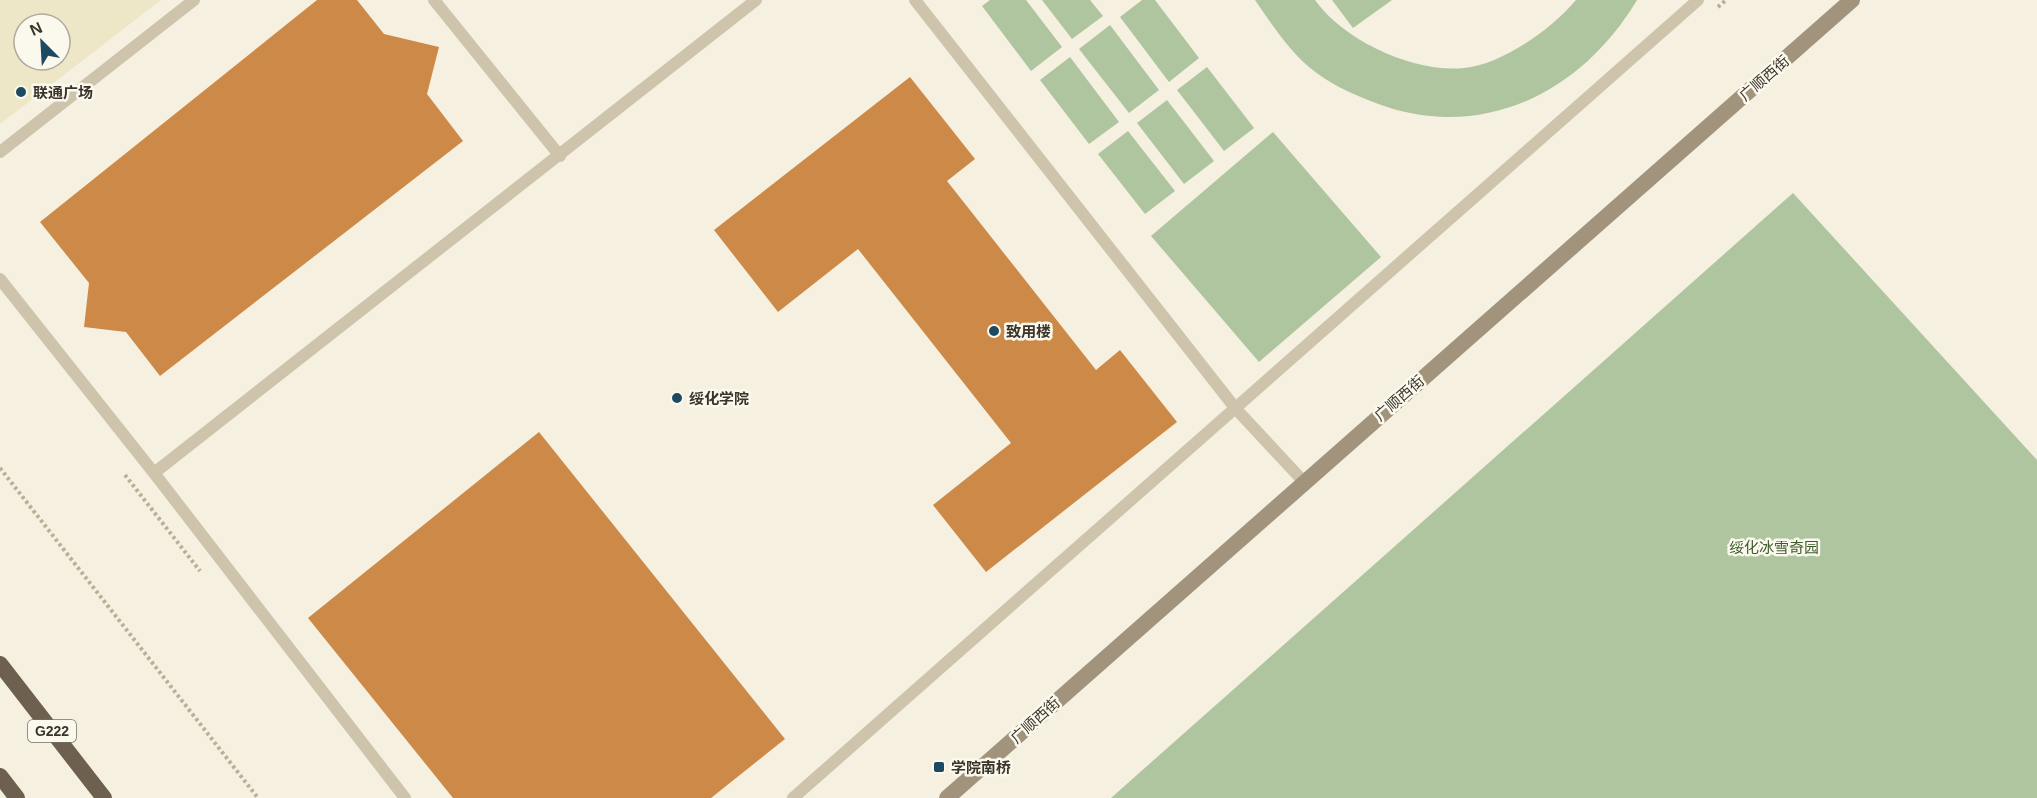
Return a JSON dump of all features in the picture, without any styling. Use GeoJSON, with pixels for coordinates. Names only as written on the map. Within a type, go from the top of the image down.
{"type":"FeatureCollection","features":[{"type":"Feature","properties":{"kind":"highway","name":"G222"},"geometry":{"type":"LineString","coordinates":[[0,664],[104,798]]}},
{"type":"Feature","properties":{"kind":"highway"},"geometry":{"type":"LineString","coordinates":[[0,776],[17,798]]}},
{"type":"Feature","properties":{"kind":"main road","name":"广顺西街"},"geometry":{"type":"LineString","coordinates":[[947,798],[1852,0]]}},
{"type":"Feature","properties":{"kind":"lane"},"geometry":{"type":"LineString","coordinates":[[0,152],[194,0]]}},
{"type":"Feature","properties":{"kind":"lane"},"geometry":{"type":"LineString","coordinates":[[434,0],[560,156]]}},
{"type":"Feature","properties":{"kind":"lane"},"geometry":{"type":"LineString","coordinates":[[154,473],[756,0]]}},
{"type":"Feature","properties":{"kind":"lane"},"geometry":{"type":"LineString","coordinates":[[915,0],[1236,409],[1304,482]]}},
{"type":"Feature","properties":{"kind":"lane"},"geometry":{"type":"LineString","coordinates":[[793,798],[1698,0]]}},
{"type":"Feature","properties":{"kind":"lane"},"geometry":{"type":"LineString","coordinates":[[0,279],[154,473],[405,798]]}},
{"type":"Feature","properties":{"kind":"path"},"geometry":{"type":"LineString","coordinates":[[0,468],[258,798]]}},
{"type":"Feature","properties":{"kind":"path"},"geometry":{"type":"LineString","coordinates":[[123,472],[202,574]]}},
{"type":"Feature","properties":{"kind":"green space"},"geometry":{"type":"Polygon","coordinates":[[[990,0],[1026,0],[1062,47],[1031,71],[982,6],[990,0]]]}},
{"type":"Feature","properties":{"kind":"green space"},"geometry":{"type":"Polygon","coordinates":[[[1042,0],[1090,0],[1103,16],[1072,39],[1042,0]]]}},
{"type":"Feature","properties":{"kind":"green space"},"geometry":{"type":"Polygon","coordinates":[[[1142,0],[1155,0],[1199,58],[1169,82],[1120,17],[1142,0]]]}},
{"type":"Feature","properties":{"kind":"green space"},"geometry":{"type":"Polygon","coordinates":[[[1255,0],[1315,0],[1343,29],[1382,51],[1424,65],[1464,68],[1494,60],[1525,44],[1554,22],[1576,0],[1637,0],[1614,33],[1587,62],[1557,85],[1524,102],[1488,113],[1451,117],[1412,114],[1373,102],[1332,83],[1316,73],[1294,52],[1255,0]]]}},
{"type":"Feature","properties":{"kind":"green space"},"geometry":{"type":"Polygon","coordinates":[[[1332,0],[1392,0],[1353,28],[1332,0]]]}},
{"type":"Feature","properties":{"kind":"green space"},"geometry":{"type":"Polygon","coordinates":[[[1110,25],[1159,90],[1129,113],[1079,49],[1110,25]]]}},
{"type":"Feature","properties":{"kind":"green space"},"geometry":{"type":"Polygon","coordinates":[[[1070,57],[1119,122],[1089,144],[1040,80],[1070,57]]]}},
{"type":"Feature","properties":{"kind":"green space"},"geometry":{"type":"Polygon","coordinates":[[[1207,67],[1254,128],[1224,151],[1177,90],[1207,67]]]}},
{"type":"Feature","properties":{"kind":"green space"},"geometry":{"type":"Polygon","coordinates":[[[1167,100],[1214,161],[1184,184],[1137,123],[1167,100]]]}},
{"type":"Feature","properties":{"kind":"green space"},"geometry":{"type":"Polygon","coordinates":[[[1128,131],[1175,191],[1145,214],[1098,154],[1128,131]]]}},
{"type":"Feature","properties":{"kind":"green space"},"geometry":{"type":"Polygon","coordinates":[[[1273,132],[1381,257],[1259,362],[1151,236],[1273,132]]]}},
{"type":"Feature","properties":{"kind":"green space","name":"绥化冰雪奇园"},"geometry":{"type":"Polygon","coordinates":[[[1793,193],[2037,460],[2037,798],[1111,798],[1793,193]]]}},
{"type":"Feature","properties":{"kind":"shaded area","name":"联通广场"},"geometry":{"type":"Polygon","coordinates":[[[0,0],[161,0],[72,69],[72,12],[12,12],[12,72],[68,72],[0,124],[0,0]]]}},
{"type":"Feature","properties":{"kind":"building"},"geometry":{"type":"Polygon","coordinates":[[[317,0],[357,0],[384,34],[439,47],[427,94],[463,141],[160,376],[126,332],[84,327],[89,283],[40,222],[317,0]]]}},
{"type":"Feature","properties":{"kind":"building","name":"致用楼"},"geometry":{"type":"Polygon","coordinates":[[[910,77],[975,159],[947,181],[1096,370],[1120,350],[1177,422],[986,572],[933,505],[1011,443],[858,249],[778,312],[714,230],[910,77]]]}},
{"type":"Feature","properties":{"kind":"building"},"geometry":{"type":"Polygon","coordinates":[[[539,432],[785,739],[711,798],[453,798],[308,618],[539,432]]]}},
{"type":"Feature","properties":{"kind":"place","name":"联通广场"},"geometry":{"type":"Point","coordinates":[21,92]}},
{"type":"Feature","properties":{"kind":"place","name":"致用楼"},"geometry":{"type":"Point","coordinates":[994,331]}},
{"type":"Feature","properties":{"kind":"place","name":"绥化学院"},"geometry":{"type":"Point","coordinates":[677,398]}},
{"type":"Feature","properties":{"kind":"place","name":"学院南桥"},"geometry":{"type":"Point","coordinates":[939,767]}}]}
